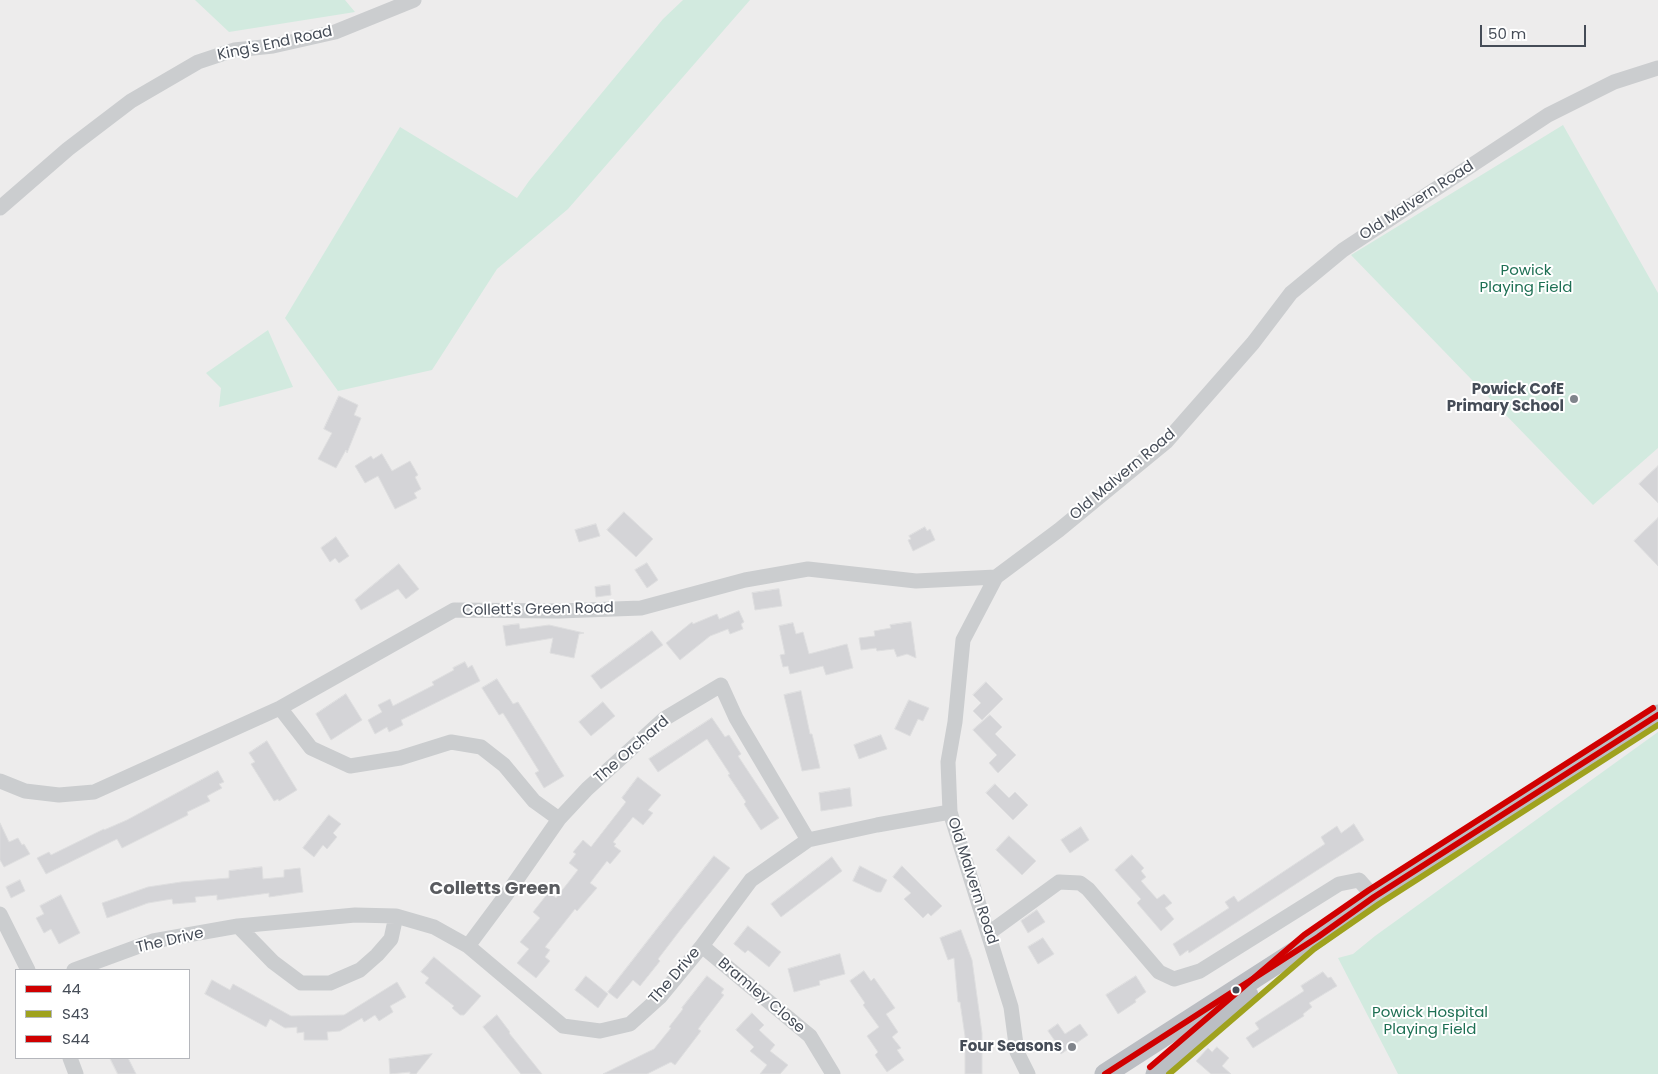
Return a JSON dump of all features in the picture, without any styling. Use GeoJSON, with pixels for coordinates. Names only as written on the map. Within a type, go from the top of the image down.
{"type":"FeatureCollection","features":[{"type":"Feature","properties":{"kind":"highway"},"geometry":{"type":"LineString","coordinates":[[1105,1074],[1309,942],[1374,897],[1658,715]]}},
{"type":"Feature","properties":{"kind":"highway"},"geometry":{"type":"LineString","coordinates":[[1156,1074],[1309,942]]}},
{"type":"Feature","properties":{"kind":"street","name":"King's End Road"},"geometry":{"type":"LineString","coordinates":[[0,208],[68,149],[131,101],[198,62],[234,50],[273,46],[335,32],[414,0]]}},
{"type":"Feature","properties":{"kind":"street","name":"Old Malvern Road"},"geometry":{"type":"LineString","coordinates":[[1028,1074],[1017,1052],[1011,1007],[950,812],[948,762],[963,640],[996,577],[1059,530],[1166,442],[1252,343],[1291,293],[1343,250],[1548,115],[1614,82],[1658,68]]}},
{"type":"Feature","properties":{"kind":"street","name":"Collett's Green Road"},"geometry":{"type":"LineString","coordinates":[[0,781],[25,791],[59,795],[94,792],[280,708],[454,610],[558,611],[641,608],[745,580],[808,569],[916,581],[996,577]]}},
{"type":"Feature","properties":{"kind":"street","name":"The Orchard"},"geometry":{"type":"LineString","coordinates":[[468,946],[559,819],[587,789],[664,720],[721,686],[736,718],[808,840]]}},
{"type":"Feature","properties":{"kind":"street"},"geometry":{"type":"LineString","coordinates":[[280,708],[311,748],[350,766],[400,758],[451,742],[481,747],[504,765],[534,801],[559,819]]}},
{"type":"Feature","properties":{"kind":"street","name":"The Drive"},"geometry":{"type":"LineString","coordinates":[[77,969],[153,941],[238,926],[354,915],[396,916],[434,927],[468,946],[563,1026],[600,1031],[630,1024],[660,997],[702,946],[751,880],[808,840],[950,812]]}},
{"type":"Feature","properties":{"kind":"street"},"geometry":{"type":"LineString","coordinates":[[989,933],[1059,882],[1080,883],[1088,889],[1159,972],[1174,979],[1209,967],[1339,884],[1359,880],[1374,897]]}},
{"type":"Feature","properties":{"kind":"street"},"geometry":{"type":"LineString","coordinates":[[0,914],[28,969]]}},
{"type":"Feature","properties":{"kind":"street"},"geometry":{"type":"LineString","coordinates":[[238,926],[273,962],[302,983],[330,984],[360,970],[377,956],[391,939],[396,916]]}},
{"type":"Feature","properties":{"kind":"street","name":"Bramley Close"},"geometry":{"type":"LineString","coordinates":[[702,946],[810,1036],[833,1074]]}},
{"type":"Feature","properties":{"kind":"street"},"geometry":{"type":"LineString","coordinates":[[70,1059],[76,1074]]}},
{"type":"Feature","properties":{"kind":"green space"},"geometry":{"type":"Polygon","coordinates":[[[195,0],[345,0],[355,12],[229,32],[195,0]]]}},
{"type":"Feature","properties":{"kind":"green space"},"geometry":{"type":"Polygon","coordinates":[[[683,0],[750,0],[568,209],[497,269],[432,370],[338,391],[285,318],[400,127],[517,198],[663,19],[683,0]]]}},
{"type":"Feature","properties":{"kind":"green space","name":"Powick Playing Field"},"geometry":{"type":"Polygon","coordinates":[[[1563,125],[1658,293],[1658,448],[1593,505],[1351,255],[1563,125]]]}},
{"type":"Feature","properties":{"kind":"green space"},"geometry":{"type":"Polygon","coordinates":[[[268,330],[293,387],[219,407],[221,388],[206,373],[268,330]]]}},
{"type":"Feature","properties":{"kind":"green space","name":"Powick Hospital Playing Field"},"geometry":{"type":"Polygon","coordinates":[[[1658,732],[1658,1074],[1398,1074],[1338,958],[1353,954],[1375,936],[1658,732]]]}},
{"type":"Feature","properties":{"kind":"building"},"geometry":{"type":"Polygon","coordinates":[[[339,396],[358,405],[354,415],[361,418],[347,453],[346,450],[336,468],[318,459],[332,433],[324,429],[339,396]]]}},
{"type":"Feature","properties":{"kind":"building"},"geometry":{"type":"Polygon","coordinates":[[[382,454],[392,471],[410,461],[418,475],[415,477],[421,489],[414,493],[417,498],[395,509],[378,476],[365,483],[355,466],[371,456],[373,459],[382,454]]]}},
{"type":"Feature","properties":{"kind":"building"},"geometry":{"type":"Polygon","coordinates":[[[1658,466],[1658,503],[1639,484],[1658,466]]]}},
{"type":"Feature","properties":{"kind":"building"},"geometry":{"type":"Polygon","coordinates":[[[624,512],[653,539],[636,557],[607,530],[624,512]]]}},
{"type":"Feature","properties":{"kind":"building"},"geometry":{"type":"Polygon","coordinates":[[[1658,518],[1658,566],[1634,541],[1658,518]]]}},
{"type":"Feature","properties":{"kind":"building"},"geometry":{"type":"Polygon","coordinates":[[[596,524],[600,536],[579,542],[575,530],[596,524]]]}},
{"type":"Feature","properties":{"kind":"building"},"geometry":{"type":"Polygon","coordinates":[[[925,527],[927,531],[930,529],[935,540],[913,551],[908,540],[911,539],[909,536],[925,527]]]}},
{"type":"Feature","properties":{"kind":"building"},"geometry":{"type":"Polygon","coordinates":[[[336,537],[349,556],[339,563],[335,558],[330,562],[321,548],[336,537]]]}},
{"type":"Feature","properties":{"kind":"building"},"geometry":{"type":"Polygon","coordinates":[[[647,563],[658,580],[647,588],[635,570],[647,563]]]}},
{"type":"Feature","properties":{"kind":"building"},"geometry":{"type":"Polygon","coordinates":[[[399,564],[419,589],[406,599],[398,589],[361,610],[355,600],[399,564]]]}},
{"type":"Feature","properties":{"kind":"building"},"geometry":{"type":"Polygon","coordinates":[[[610,585],[611,595],[596,597],[595,587],[610,585]]]}},
{"type":"Feature","properties":{"kind":"building"},"geometry":{"type":"Polygon","coordinates":[[[779,589],[782,606],[755,610],[752,593],[779,589]]]}},
{"type":"Feature","properties":{"kind":"building"},"geometry":{"type":"Polygon","coordinates":[[[739,611],[744,622],[741,624],[743,629],[730,634],[728,629],[710,636],[680,660],[666,643],[692,622],[693,624],[717,614],[719,619],[739,611]]]}},
{"type":"Feature","properties":{"kind":"building"},"geometry":{"type":"Polygon","coordinates":[[[911,622],[916,658],[907,654],[897,657],[894,649],[877,651],[876,648],[861,650],[859,638],[875,636],[874,631],[891,628],[890,625],[911,622]]]}},
{"type":"Feature","properties":{"kind":"building"},"geometry":{"type":"Polygon","coordinates":[[[793,623],[796,634],[803,632],[809,654],[847,644],[853,668],[826,675],[823,666],[790,674],[788,666],[783,667],[780,655],[785,654],[779,626],[793,623]]]}},
{"type":"Feature","properties":{"kind":"building"},"geometry":{"type":"Polygon","coordinates":[[[519,624],[520,629],[549,625],[584,633],[579,634],[574,658],[550,653],[553,638],[506,646],[503,626],[519,624]]]}},
{"type":"Feature","properties":{"kind":"building"},"geometry":{"type":"Polygon","coordinates":[[[652,631],[663,645],[601,689],[591,676],[652,631]]]}},
{"type":"Feature","properties":{"kind":"building"},"geometry":{"type":"Polygon","coordinates":[[[465,662],[468,668],[472,665],[480,681],[401,720],[403,725],[389,732],[387,727],[375,734],[368,720],[382,712],[378,705],[390,699],[393,706],[434,685],[432,682],[465,662]]]}},
{"type":"Feature","properties":{"kind":"building"},"geometry":{"type":"Polygon","coordinates":[[[497,679],[513,704],[518,702],[564,776],[544,788],[535,773],[539,771],[503,713],[499,715],[482,688],[497,679]]]}},
{"type":"Feature","properties":{"kind":"building"},"geometry":{"type":"Polygon","coordinates":[[[986,682],[1003,699],[982,720],[973,711],[981,703],[973,695],[986,682]]]}},
{"type":"Feature","properties":{"kind":"building"},"geometry":{"type":"Polygon","coordinates":[[[801,691],[810,734],[812,734],[820,768],[802,771],[784,695],[801,691]]]}},
{"type":"Feature","properties":{"kind":"building"},"geometry":{"type":"Polygon","coordinates":[[[346,694],[362,720],[331,740],[316,714],[346,694]]]}},
{"type":"Feature","properties":{"kind":"building"},"geometry":{"type":"Polygon","coordinates":[[[909,700],[929,708],[923,721],[918,719],[910,736],[895,729],[909,700]]]}},
{"type":"Feature","properties":{"kind":"building"},"geometry":{"type":"Polygon","coordinates":[[[603,702],[615,716],[591,736],[579,722],[603,702]]]}},
{"type":"Feature","properties":{"kind":"building"},"geometry":{"type":"Polygon","coordinates":[[[990,715],[1002,727],[995,734],[1016,755],[998,773],[989,763],[997,755],[973,730],[990,715]]]}},
{"type":"Feature","properties":{"kind":"building"},"geometry":{"type":"Polygon","coordinates":[[[712,718],[725,737],[729,735],[741,754],[738,756],[779,818],[761,830],[744,804],[746,802],[728,775],[730,774],[707,739],[658,772],[649,759],[712,718]]]}},
{"type":"Feature","properties":{"kind":"building"},"geometry":{"type":"Polygon","coordinates":[[[881,735],[887,749],[859,759],[854,745],[881,735]]]}},
{"type":"Feature","properties":{"kind":"building"},"geometry":{"type":"Polygon","coordinates":[[[267,741],[297,790],[279,801],[278,799],[274,801],[251,764],[255,762],[249,753],[267,741]]]}},
{"type":"Feature","properties":{"kind":"building"},"geometry":{"type":"Polygon","coordinates":[[[218,771],[224,782],[219,784],[222,788],[207,796],[210,801],[187,812],[188,815],[122,848],[117,839],[46,874],[37,858],[49,852],[51,855],[127,820],[218,771]]]}},
{"type":"Feature","properties":{"kind":"building"},"geometry":{"type":"Polygon","coordinates":[[[638,777],[661,795],[648,810],[653,813],[643,825],[633,817],[613,842],[616,844],[614,846],[621,851],[610,864],[607,861],[590,883],[597,888],[577,911],[575,909],[545,947],[550,950],[545,957],[550,961],[536,978],[517,963],[529,949],[520,942],[540,918],[533,912],[549,892],[556,898],[578,870],[569,863],[576,854],[573,852],[583,840],[591,847],[626,802],[622,798],[638,777]]]}},
{"type":"Feature","properties":{"kind":"building"},"geometry":{"type":"Polygon","coordinates":[[[995,784],[1009,798],[1015,792],[1028,805],[1013,820],[986,793],[995,784]]]}},
{"type":"Feature","properties":{"kind":"building"},"geometry":{"type":"Polygon","coordinates":[[[850,788],[852,806],[821,811],[819,793],[850,788]]]}},
{"type":"Feature","properties":{"kind":"building"},"geometry":{"type":"Polygon","coordinates":[[[329,815],[341,824],[333,833],[337,837],[327,849],[323,845],[314,857],[303,848],[329,815]]]}},
{"type":"Feature","properties":{"kind":"building"},"geometry":{"type":"Polygon","coordinates":[[[0,823],[9,842],[18,838],[30,854],[4,867],[0,860],[0,823]]]}},
{"type":"Feature","properties":{"kind":"building"},"geometry":{"type":"Polygon","coordinates":[[[1354,824],[1364,840],[1189,953],[1188,950],[1180,956],[1173,944],[1229,908],[1225,902],[1234,896],[1238,902],[1325,844],[1321,837],[1337,826],[1341,833],[1354,824]]]}},
{"type":"Feature","properties":{"kind":"building"},"geometry":{"type":"Polygon","coordinates":[[[1081,827],[1089,840],[1070,853],[1061,840],[1081,827]]]}},
{"type":"Feature","properties":{"kind":"building"},"geometry":{"type":"Polygon","coordinates":[[[1009,836],[1036,861],[1022,875],[996,850],[1009,836]]]}},
{"type":"Feature","properties":{"kind":"building"},"geometry":{"type":"Polygon","coordinates":[[[1132,855],[1144,868],[1141,871],[1146,877],[1141,881],[1157,899],[1164,894],[1172,903],[1165,908],[1174,919],[1161,931],[1137,903],[1141,899],[1115,870],[1132,855]]]}},
{"type":"Feature","properties":{"kind":"building"},"geometry":{"type":"Polygon","coordinates":[[[714,856],[730,868],[658,959],[660,961],[640,986],[633,980],[617,999],[608,992],[714,856]]]}},
{"type":"Feature","properties":{"kind":"building"},"geometry":{"type":"Polygon","coordinates":[[[832,857],[842,871],[781,917],[771,904],[832,857]]]}},
{"type":"Feature","properties":{"kind":"building"},"geometry":{"type":"Polygon","coordinates":[[[860,866],[887,880],[881,892],[853,881],[860,866]]]}},
{"type":"Feature","properties":{"kind":"building"},"geometry":{"type":"Polygon","coordinates":[[[902,866],[942,906],[931,916],[928,913],[923,918],[904,899],[911,893],[893,877],[902,866]]]}},
{"type":"Feature","properties":{"kind":"building"},"geometry":{"type":"Polygon","coordinates":[[[262,867],[263,879],[284,877],[284,870],[300,868],[303,892],[269,897],[269,893],[217,900],[217,895],[195,897],[196,902],[173,904],[172,899],[148,903],[107,918],[102,903],[148,887],[229,878],[229,871],[262,867]]]}},
{"type":"Feature","properties":{"kind":"building"},"geometry":{"type":"Polygon","coordinates":[[[20,880],[25,891],[11,898],[6,887],[20,880]]]}},
{"type":"Feature","properties":{"kind":"building"},"geometry":{"type":"Polygon","coordinates":[[[61,895],[80,933],[59,944],[51,929],[44,933],[36,918],[44,914],[40,906],[61,895]]]}},
{"type":"Feature","properties":{"kind":"building"},"geometry":{"type":"Polygon","coordinates":[[[1037,910],[1045,922],[1028,933],[1021,921],[1037,910]]]}},
{"type":"Feature","properties":{"kind":"building"},"geometry":{"type":"Polygon","coordinates":[[[748,926],[781,952],[769,967],[748,950],[745,953],[734,944],[748,926]]]}},
{"type":"Feature","properties":{"kind":"building"},"geometry":{"type":"Polygon","coordinates":[[[961,930],[972,960],[982,1033],[982,1074],[965,1074],[965,1036],[960,1002],[958,1002],[954,958],[948,960],[940,938],[961,930]]]}},
{"type":"Feature","properties":{"kind":"building"},"geometry":{"type":"Polygon","coordinates":[[[1043,938],[1054,954],[1038,964],[1028,947],[1043,938]]]}},
{"type":"Feature","properties":{"kind":"building"},"geometry":{"type":"Polygon","coordinates":[[[840,954],[845,974],[819,981],[820,985],[794,992],[788,969],[840,954]]]}},
{"type":"Feature","properties":{"kind":"building"},"geometry":{"type":"Polygon","coordinates":[[[434,957],[481,996],[464,1015],[460,1015],[452,1008],[454,1006],[425,983],[429,978],[421,972],[434,957]]]}},
{"type":"Feature","properties":{"kind":"building"},"geometry":{"type":"Polygon","coordinates":[[[864,971],[871,981],[874,978],[895,1008],[886,1014],[898,1032],[892,1037],[901,1048],[897,1050],[904,1060],[887,1072],[875,1055],[878,1052],[867,1036],[879,1027],[863,1005],[865,1003],[850,981],[864,971]]]}},
{"type":"Feature","properties":{"kind":"building"},"geometry":{"type":"Polygon","coordinates":[[[1323,972],[1328,978],[1331,977],[1337,986],[1309,1003],[1312,1007],[1303,1014],[1304,1016],[1253,1048],[1246,1038],[1259,1029],[1255,1023],[1304,991],[1301,986],[1323,972]]]}},
{"type":"Feature","properties":{"kind":"building"},"geometry":{"type":"Polygon","coordinates":[[[586,976],[608,994],[598,1008],[575,990],[586,976]]]}},
{"type":"Feature","properties":{"kind":"building"},"geometry":{"type":"Polygon","coordinates":[[[707,976],[724,989],[721,993],[724,995],[698,1029],[701,1031],[675,1065],[671,1062],[647,1074],[603,1074],[654,1049],[707,976]]]}},
{"type":"Feature","properties":{"kind":"building"},"geometry":{"type":"Polygon","coordinates":[[[1136,976],[1146,992],[1135,1000],[1136,1002],[1118,1014],[1106,995],[1136,976]]]}},
{"type":"Feature","properties":{"kind":"building"},"geometry":{"type":"Polygon","coordinates":[[[212,980],[230,990],[233,984],[291,1016],[344,1015],[397,982],[406,997],[390,1006],[393,1012],[379,1021],[375,1015],[364,1022],[362,1018],[340,1031],[327,1032],[328,1040],[304,1040],[304,1032],[297,1033],[297,1027],[285,1028],[270,1019],[266,1027],[205,994],[212,980]]]}},
{"type":"Feature","properties":{"kind":"building"},"geometry":{"type":"Polygon","coordinates":[[[752,1013],[764,1025],[759,1030],[775,1045],[770,1051],[788,1065],[780,1074],[760,1074],[767,1065],[750,1051],[754,1047],[736,1030],[752,1013]]]}},
{"type":"Feature","properties":{"kind":"building"},"geometry":{"type":"Polygon","coordinates":[[[497,1015],[542,1074],[521,1074],[483,1027],[497,1015]]]}},
{"type":"Feature","properties":{"kind":"building"},"geometry":{"type":"Polygon","coordinates":[[[1058,1024],[1065,1034],[1080,1024],[1088,1035],[1061,1054],[1053,1043],[1055,1041],[1048,1031],[1058,1024]]]}},
{"type":"Feature","properties":{"kind":"building"},"geometry":{"type":"Polygon","coordinates":[[[1217,1047],[1229,1058],[1222,1066],[1231,1074],[1211,1074],[1196,1061],[1208,1048],[1212,1052],[1217,1047]]]}},
{"type":"Feature","properties":{"kind":"building"},"geometry":{"type":"Polygon","coordinates":[[[432,1054],[416,1074],[410,1074],[410,1072],[390,1074],[389,1059],[432,1054]]]}},
{"type":"Feature","properties":{"kind":"building"},"geometry":{"type":"Polygon","coordinates":[[[110,1059],[128,1059],[136,1074],[118,1074],[110,1059]]]}},
{"type":"Feature","properties":{"kind":"transit line","name":"S44"},"geometry":{"type":"LineString","coordinates":[[1150,1067],[1304,935],[1369,890],[1653,708]]}},
{"type":"Feature","properties":{"kind":"transit line","name":"44"},"geometry":{"type":"LineString","coordinates":[[1105,1074],[1318,937],[1374,897],[1658,715]]}},
{"type":"Feature","properties":{"kind":"transit line","name":"S43"},"geometry":{"type":"LineString","coordinates":[[1169,1074],[1314,949],[1379,904],[1658,725]]}},
{"type":"Feature","properties":{"kind":"place","name":"Powick CofE Primary School"},"geometry":{"type":"Point","coordinates":[1574,399]}},
{"type":"Feature","properties":{"kind":"place","name":"Four Seasons"},"geometry":{"type":"Point","coordinates":[1072,1047]}},
{"type":"Feature","properties":{"kind":"district","name":"Colletts Green"},"geometry":{"type":"Point","coordinates":[495,889]}}]}
